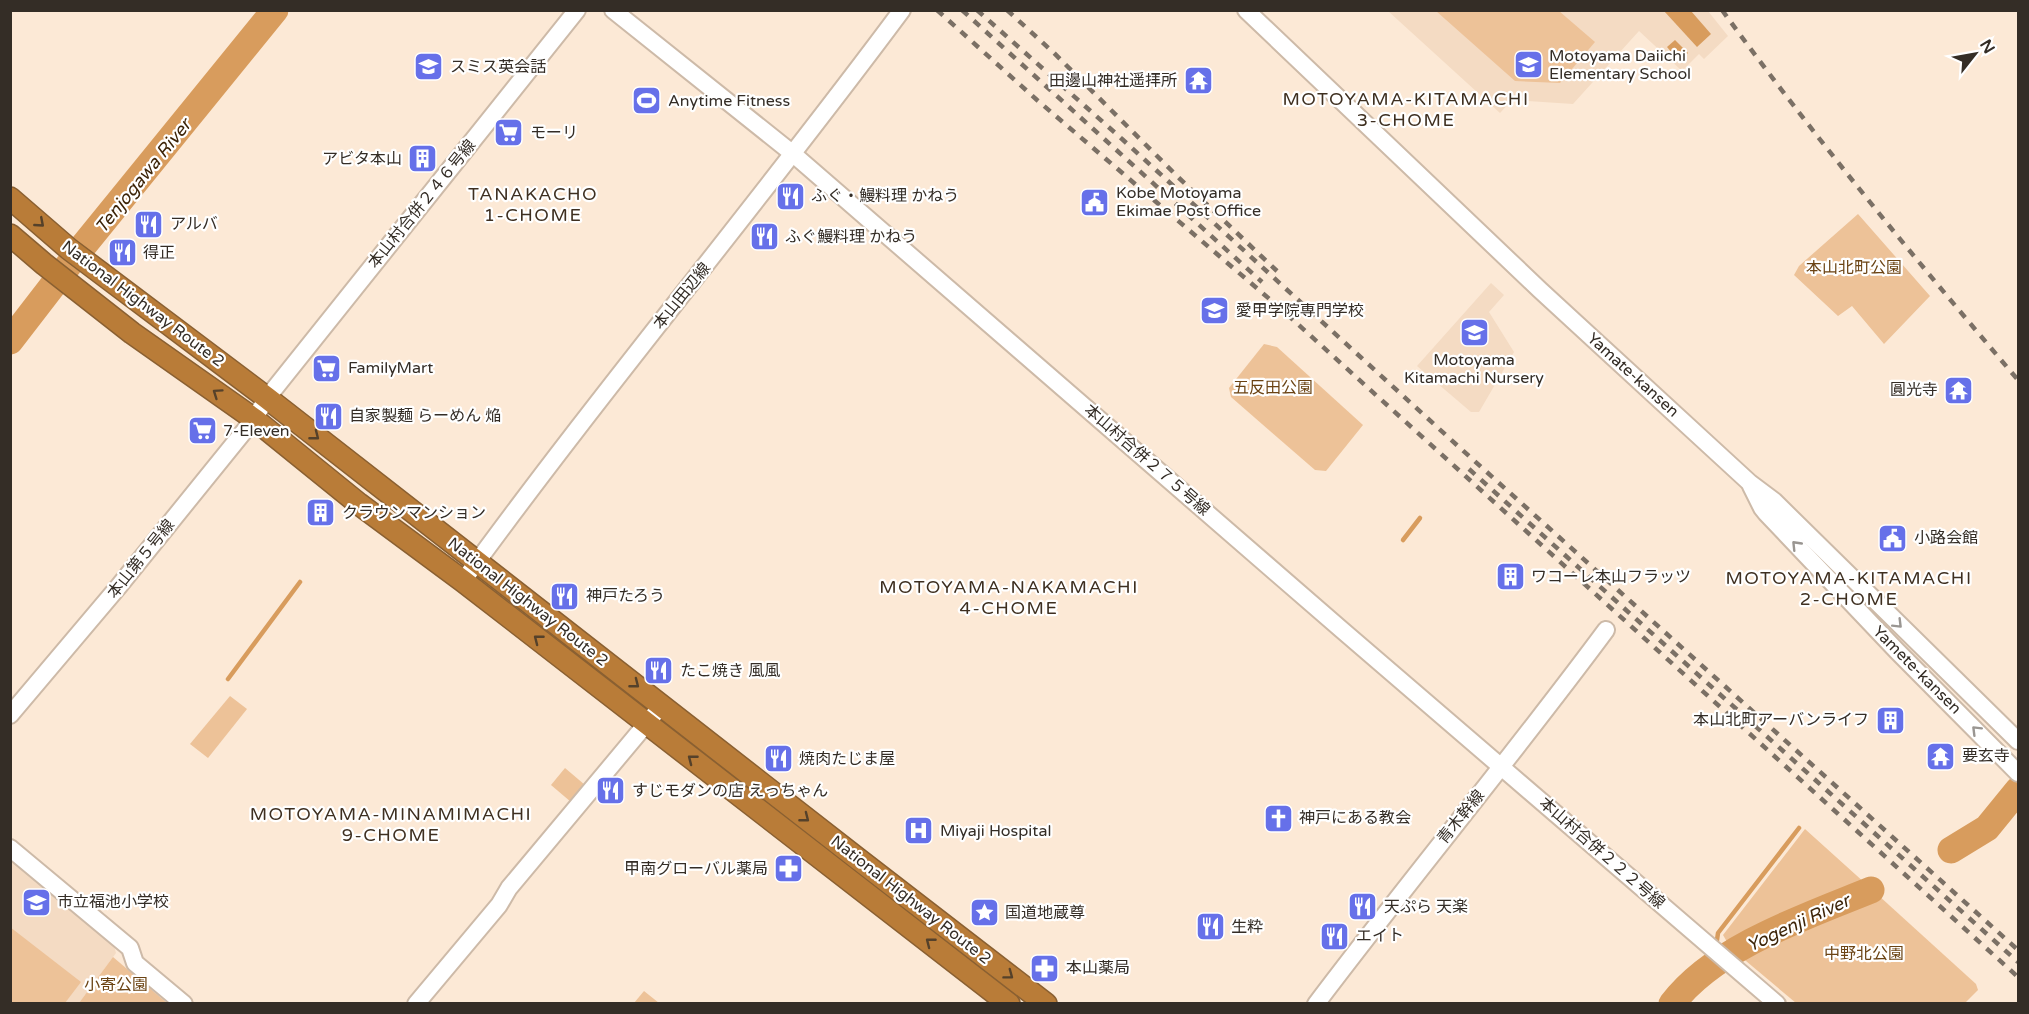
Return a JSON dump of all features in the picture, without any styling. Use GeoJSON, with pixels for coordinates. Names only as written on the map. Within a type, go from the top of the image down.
{"type":"FeatureCollection","features":[{"type":"Feature","properties":{"kind":"highway","name":"National Highway Route 2"},"geometry":{"type":"LineString","coordinates":[[10,198],[77,254],[267,398],[1046,1004]]}},
{"type":"Feature","properties":{"kind":"highway","name":"National Highway Route 2"},"geometry":{"type":"LineString","coordinates":[[10,235],[132,333],[254,419],[359,504],[463,581],[1009,1004]]}},
{"type":"Feature","properties":{"kind":"street","name":"本山村合併２４６号線"},"geometry":{"type":"LineString","coordinates":[[267,398],[577,10]]}},
{"type":"Feature","properties":{"kind":"street","name":"本山村合併２７５号線"},"geometry":{"type":"LineString","coordinates":[[613,10],[792,153],[1501,767]]}},
{"type":"Feature","properties":{"kind":"street","name":"本山田辺線"},"geometry":{"type":"LineString","coordinates":[[463,581],[574,432],[706,266],[902,10]]}},
{"type":"Feature","properties":{"kind":"street","name":"Yamate-kansen"},"geometry":{"type":"LineString","coordinates":[[1245,10],[1540,290],[1750,483],[1774,501],[2019,741]]}},
{"type":"Feature","properties":{"kind":"street","name":"本山第５号線"},"geometry":{"type":"LineString","coordinates":[[10,715],[119,586],[254,419],[267,398]]}},
{"type":"Feature","properties":{"kind":"street","name":"Yamete-kansen"},"geometry":{"type":"LineString","coordinates":[[1750,483],[1766,513],[1897,651],[2018,772]]}},
{"type":"Feature","properties":{"kind":"street","name":"青木幹線"},"geometry":{"type":"LineString","coordinates":[[1316,1004],[1558,696],[1606,630]]}},
{"type":"Feature","properties":{"kind":"street"},"geometry":{"type":"LineString","coordinates":[[416,1004],[499,905],[509,888],[662,705]]}},
{"type":"Feature","properties":{"kind":"street","name":"本山村合併２２２号線"},"geometry":{"type":"LineString","coordinates":[[1501,767],[1777,1004]]}},
{"type":"Feature","properties":{"kind":"street"},"geometry":{"type":"LineString","coordinates":[[10,848],[130,948],[135,963],[184,1004]]}},
{"type":"Feature","properties":{"kind":"shaded area","name":"Motoyama Daiichi Elementary School"},"geometry":{"type":"Polygon","coordinates":[[[1388,11],[1708,11],[1728,36],[1704,59],[1699,54],[1682,71],[1639,31],[1573,104],[1512,100],[1500,113],[1388,11]]]}},
{"type":"Feature","properties":{"kind":"shaded area"},"geometry":{"type":"Polygon","coordinates":[[[1664,11],[1691,11],[1711,34],[1697,47],[1664,11]]]}},
{"type":"Feature","properties":{"kind":"shaded area"},"geometry":{"type":"Polygon","coordinates":[[[1675,40],[1688,53],[1679,61],[1667,47],[1675,40]]]}},
{"type":"Feature","properties":{"kind":"shaded area","name":"Motoyama Kitamachi Nursery"},"geometry":{"type":"Polygon","coordinates":[[[1491,283],[1504,295],[1489,312],[1514,352],[1479,412],[1471,412],[1417,366],[1491,283]]]}},
{"type":"Feature","properties":{"kind":"shaded area","name":"市立福池小学校"},"geometry":{"type":"Polygon","coordinates":[[[10,859],[114,946],[116,953],[79,1003],[11,1003],[10,859]]]}},
{"type":"Feature","properties":{"kind":"green space"},"geometry":{"type":"Polygon","coordinates":[[[1436,11],[1559,11],[1595,42],[1560,83],[1515,81],[1436,11]]]}},
{"type":"Feature","properties":{"kind":"green space","name":"本山北町公園"},"geometry":{"type":"Polygon","coordinates":[[[1858,214],[1930,296],[1884,344],[1852,306],[1838,316],[1794,275],[1799,266],[1858,214]]]}},
{"type":"Feature","properties":{"kind":"green space","name":"五反田公園"},"geometry":{"type":"Polygon","coordinates":[[[1264,344],[1277,347],[1363,425],[1326,471],[1315,470],[1231,397],[1229,388],[1264,344]]]}},
{"type":"Feature","properties":{"kind":"green space"},"geometry":{"type":"Polygon","coordinates":[[[230,696],[247,709],[208,758],[190,744],[230,696]]]}},
{"type":"Feature","properties":{"kind":"green space"},"geometry":{"type":"Polygon","coordinates":[[[565,768],[585,785],[571,802],[551,785],[565,768]]]}},
{"type":"Feature","properties":{"kind":"green space","name":"中野北公園"},"geometry":{"type":"Polygon","coordinates":[[[1805,829],[1866,884],[1779,922],[1730,947],[1723,935],[1805,829]]]}},
{"type":"Feature","properties":{"kind":"green space","name":"中野北公園"},"geometry":{"type":"Polygon","coordinates":[[[1878,895],[1976,984],[1978,990],[1965,1003],[1796,1003],[1740,956],[1773,936],[1878,895]]]}},
{"type":"Feature","properties":{"kind":"green space"},"geometry":{"type":"Polygon","coordinates":[[[10,927],[81,982],[65,1003],[11,1003],[10,927]]]}},
{"type":"Feature","properties":{"kind":"green space","name":"小寄公園"},"geometry":{"type":"Polygon","coordinates":[[[113,957],[167,1003],[79,1003],[113,957]]]}},
{"type":"Feature","properties":{"kind":"green space"},"geometry":{"type":"Polygon","coordinates":[[[644,991],[659,1003],[634,1003],[644,991]]]}},
{"type":"Feature","properties":{"kind":"waterway","name":"Tenjogawa River"},"geometry":{"type":"LineString","coordinates":[[10,341],[84,245],[275,10]]}},
{"type":"Feature","properties":{"kind":"waterway"},"geometry":{"type":"LineString","coordinates":[[1403,540],[1420,518]]}},
{"type":"Feature","properties":{"kind":"waterway"},"geometry":{"type":"LineString","coordinates":[[228,679],[300,582]]}},
{"type":"Feature","properties":{"kind":"waterway"},"geometry":{"type":"LineString","coordinates":[[1951,850],[1987,828],[2018,790]]}},
{"type":"Feature","properties":{"kind":"waterway"},"geometry":{"type":"LineString","coordinates":[[1716,947],[1718,933],[1799,828]]}},
{"type":"Feature","properties":{"kind":"waterway","name":"Yogenji River"},"geometry":{"type":"LineString","coordinates":[[1672,1004],[1690,984],[1737,950],[1791,922],[1871,890]]}},
{"type":"Feature","properties":{"kind":"railway"},"geometry":{"type":"LineString","coordinates":[[937,10],[1037,100],[1280,308],[2018,977]]}},
{"type":"Feature","properties":{"kind":"railway"},"geometry":{"type":"LineString","coordinates":[[962,10],[1262,282]]}},
{"type":"Feature","properties":{"kind":"railway"},"geometry":{"type":"LineString","coordinates":[[977,10],[2018,950]]}},
{"type":"Feature","properties":{"kind":"railway"},"geometry":{"type":"LineString","coordinates":[[1007,10],[1277,271]]}},
{"type":"Feature","properties":{"kind":"railway"},"geometry":{"type":"LineString","coordinates":[[1722,10],[1867,198],[2018,380]]}},
{"type":"Feature","properties":{"kind":"railway"},"geometry":{"type":"LineString","coordinates":[[1469,469],[2018,962]]}},
{"type":"Feature","properties":{"kind":"place","name":"Motoyama Daiichi Elementary School"},"geometry":{"type":"Point","coordinates":[1528,65]}},
{"type":"Feature","properties":{"kind":"place","name":"スミス英会話"},"geometry":{"type":"Point","coordinates":[429,67]}},
{"type":"Feature","properties":{"kind":"place","name":"田邊山神社遥拝所"},"geometry":{"type":"Point","coordinates":[1198,81]}},
{"type":"Feature","properties":{"kind":"place","name":"Anytime Fitness"},"geometry":{"type":"Point","coordinates":[647,101]}},
{"type":"Feature","properties":{"kind":"place","name":"モーリ"},"geometry":{"type":"Point","coordinates":[509,133]}},
{"type":"Feature","properties":{"kind":"place","name":"アビタ本山"},"geometry":{"type":"Point","coordinates":[423,159]}},
{"type":"Feature","properties":{"kind":"place","name":"ふぐ・鰻料理 かねう"},"geometry":{"type":"Point","coordinates":[790,196]}},
{"type":"Feature","properties":{"kind":"place","name":"Kobe Motoyama Ekimae Post Office"},"geometry":{"type":"Point","coordinates":[1095,202]}},
{"type":"Feature","properties":{"kind":"place","name":"アルバ"},"geometry":{"type":"Point","coordinates":[149,224]}},
{"type":"Feature","properties":{"kind":"place","name":"ふぐ鰻料理 かねう"},"geometry":{"type":"Point","coordinates":[764,237]}},
{"type":"Feature","properties":{"kind":"place","name":"得正"},"geometry":{"type":"Point","coordinates":[122,253]}},
{"type":"Feature","properties":{"kind":"place","name":"愛甲学院専門学校"},"geometry":{"type":"Point","coordinates":[1215,311]}},
{"type":"Feature","properties":{"kind":"place","name":"Motoyama Kitamachi Nursery"},"geometry":{"type":"Point","coordinates":[1474,332]}},
{"type":"Feature","properties":{"kind":"place","name":"FamilyMart"},"geometry":{"type":"Point","coordinates":[327,368]}},
{"type":"Feature","properties":{"kind":"place","name":"圓光寺"},"geometry":{"type":"Point","coordinates":[1959,390]}},
{"type":"Feature","properties":{"kind":"place","name":"自家製麺 らーめん 焔"},"geometry":{"type":"Point","coordinates":[328,416]}},
{"type":"Feature","properties":{"kind":"place","name":"7-Eleven"},"geometry":{"type":"Point","coordinates":[202,431]}},
{"type":"Feature","properties":{"kind":"place","name":"クラウンマンション"},"geometry":{"type":"Point","coordinates":[321,513]}},
{"type":"Feature","properties":{"kind":"place","name":"小路会館"},"geometry":{"type":"Point","coordinates":[1893,538]}},
{"type":"Feature","properties":{"kind":"place","name":"ワコーレ本山フラッツ"},"geometry":{"type":"Point","coordinates":[1510,577]}},
{"type":"Feature","properties":{"kind":"place","name":"神戸たろう"},"geometry":{"type":"Point","coordinates":[565,596]}},
{"type":"Feature","properties":{"kind":"place","name":"たこ焼き 風風"},"geometry":{"type":"Point","coordinates":[659,671]}},
{"type":"Feature","properties":{"kind":"place","name":"本山北町アーバンライフ"},"geometry":{"type":"Point","coordinates":[1890,720]}},
{"type":"Feature","properties":{"kind":"place","name":"要玄寺"},"geometry":{"type":"Point","coordinates":[1941,756]}},
{"type":"Feature","properties":{"kind":"place","name":"焼肉たじま屋"},"geometry":{"type":"Point","coordinates":[778,759]}},
{"type":"Feature","properties":{"kind":"place","name":"すじモダンの店 えっちゃん"},"geometry":{"type":"Point","coordinates":[611,791]}},
{"type":"Feature","properties":{"kind":"place","name":"神戸にある教会"},"geometry":{"type":"Point","coordinates":[1278,818]}},
{"type":"Feature","properties":{"kind":"place","name":"Miyaji Hospital"},"geometry":{"type":"Point","coordinates":[919,831]}},
{"type":"Feature","properties":{"kind":"place","name":"甲南グローバル薬局"},"geometry":{"type":"Point","coordinates":[789,869]}},
{"type":"Feature","properties":{"kind":"place","name":"市立福池小学校"},"geometry":{"type":"Point","coordinates":[36,902]}},
{"type":"Feature","properties":{"kind":"place","name":"天ぷら 天楽"},"geometry":{"type":"Point","coordinates":[1363,907]}},
{"type":"Feature","properties":{"kind":"place","name":"国道地蔵尊"},"geometry":{"type":"Point","coordinates":[984,913]}},
{"type":"Feature","properties":{"kind":"place","name":"生粋"},"geometry":{"type":"Point","coordinates":[1210,927]}},
{"type":"Feature","properties":{"kind":"place","name":"エイト"},"geometry":{"type":"Point","coordinates":[1335,936]}},
{"type":"Feature","properties":{"kind":"place","name":"本山薬局"},"geometry":{"type":"Point","coordinates":[1045,968]}},
{"type":"Feature","properties":{"kind":"district","name":"MOTOYAMA-KITAMACHI 3-CHOME"},"geometry":{"type":"Point","coordinates":[1406,109]}},
{"type":"Feature","properties":{"kind":"district","name":"TANAKACHO 1-CHOME"},"geometry":{"type":"Point","coordinates":[533,204]}},
{"type":"Feature","properties":{"kind":"district","name":"MOTOYAMA-KITAMACHI 2-CHOME"},"geometry":{"type":"Point","coordinates":[1849,588]}},
{"type":"Feature","properties":{"kind":"district","name":"MOTOYAMA-NAKAMACHI 4-CHOME"},"geometry":{"type":"Point","coordinates":[1009,597]}},
{"type":"Feature","properties":{"kind":"district","name":"MOTOYAMA-MINAMIMACHI 9-CHOME"},"geometry":{"type":"Point","coordinates":[391,824]}}]}
